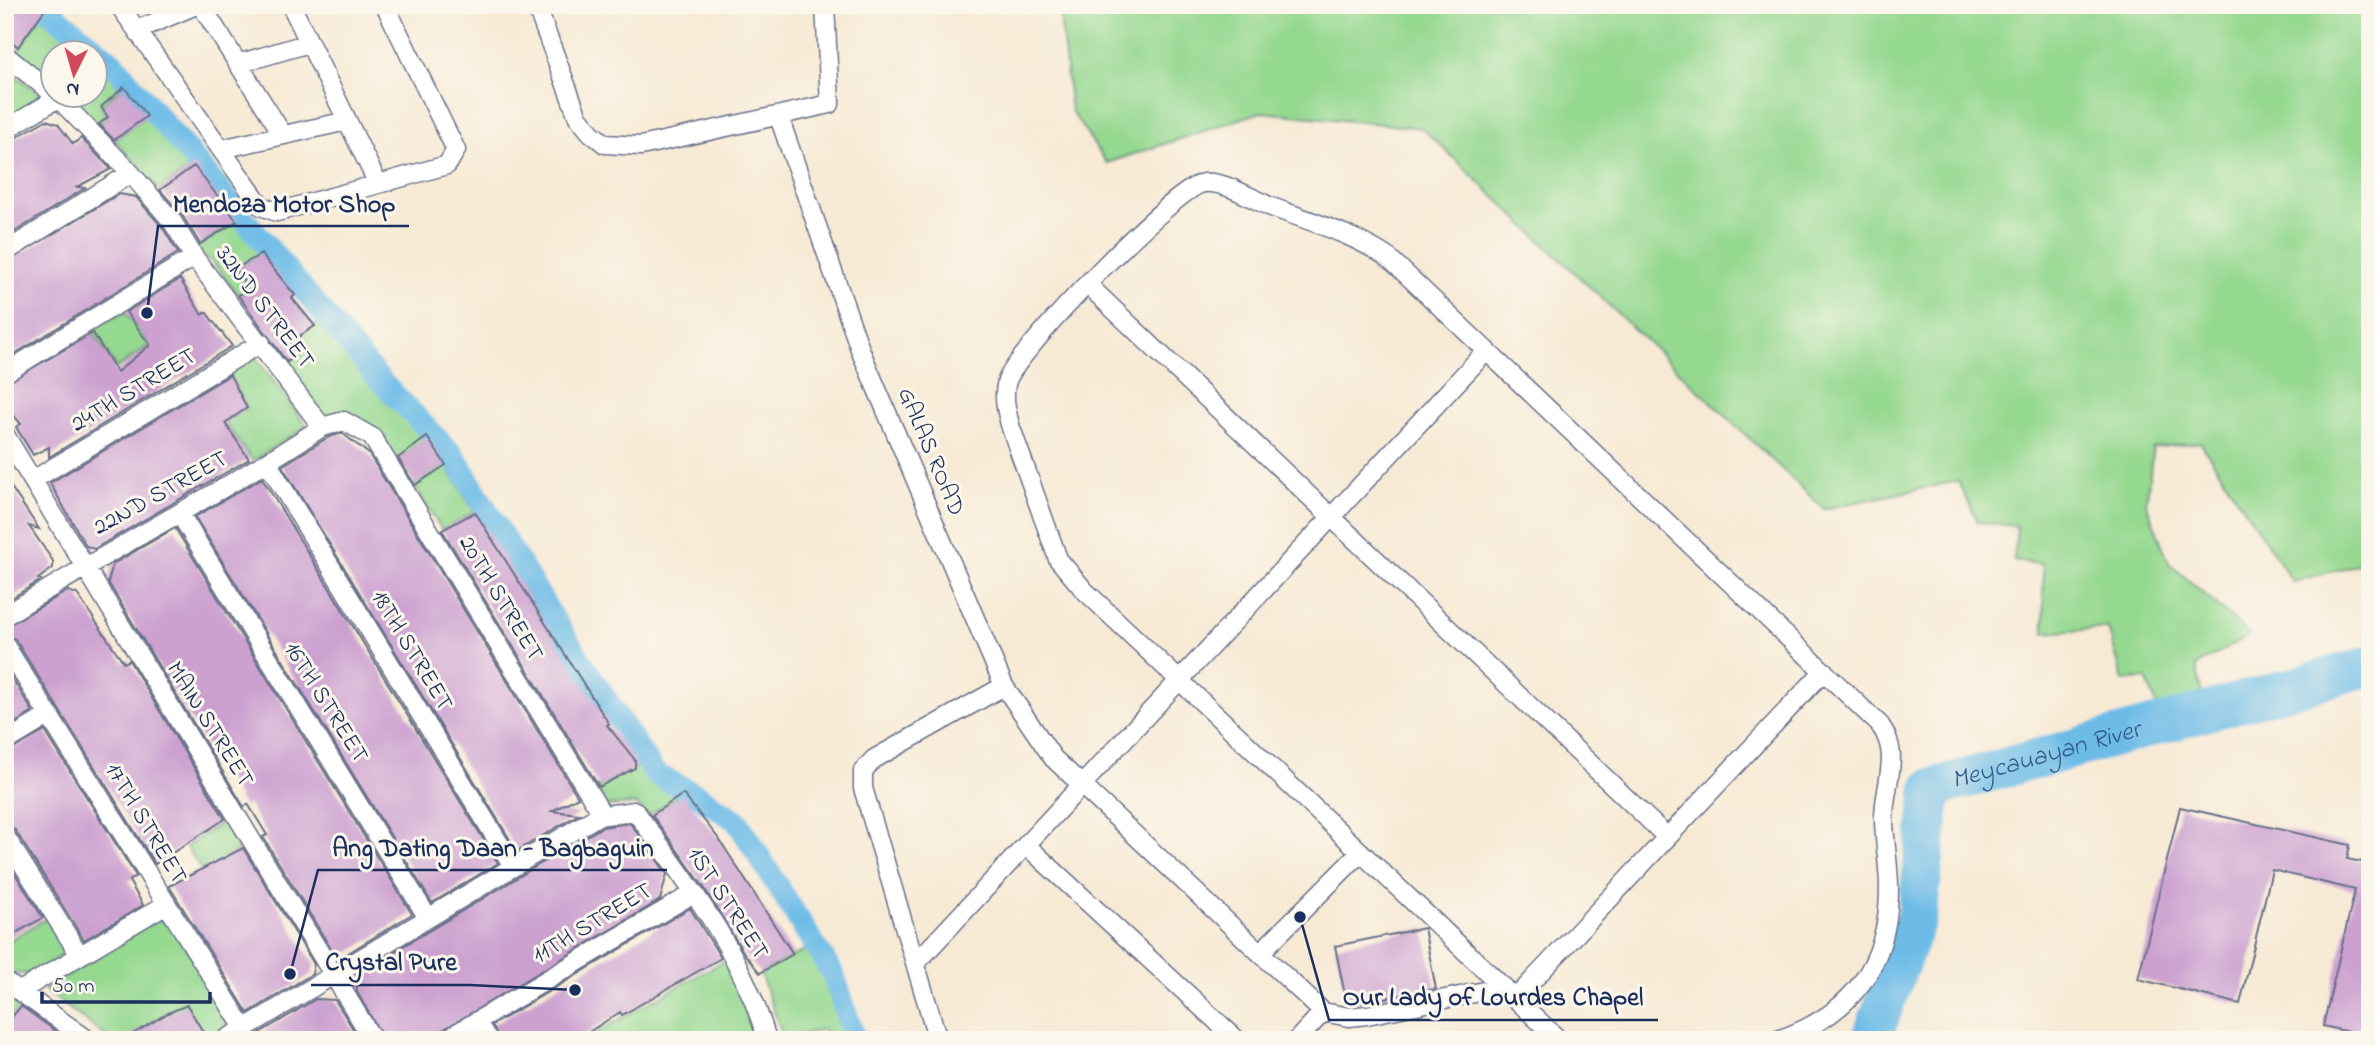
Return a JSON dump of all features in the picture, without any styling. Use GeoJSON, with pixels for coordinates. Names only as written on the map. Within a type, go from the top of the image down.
{"type":"FeatureCollection","features":[{"type":"Feature","properties":{"kind":"street"},"geometry":{"type":"LineString","coordinates":[[119,5],[261,206],[277,212],[447,164],[456,150],[385,5]]}},
{"type":"Feature","properties":{"kind":"street"},"geometry":{"type":"LineString","coordinates":[[137,30],[198,5],[283,135]]}},
{"type":"Feature","properties":{"kind":"street"},"geometry":{"type":"LineString","coordinates":[[291,5],[378,184]]}},
{"type":"Feature","properties":{"kind":"street"},"geometry":{"type":"LineString","coordinates":[[536,5],[578,117],[591,133],[605,144],[641,146],[830,104],[825,5]]}},
{"type":"Feature","properties":{"kind":"street"},"geometry":{"type":"LineString","coordinates":[[238,64],[309,43]]}},
{"type":"Feature","properties":{"kind":"street","name":"32ND STREET"},"geometry":{"type":"LineString","coordinates":[[5,55],[38,81]]}},
{"type":"Feature","properties":{"kind":"street"},"geometry":{"type":"LineString","coordinates":[[5,130],[38,107]]}},
{"type":"Feature","properties":{"kind":"street","name":"32ND STREET"},"geometry":{"type":"LineString","coordinates":[[68,108],[131,173],[172,221],[194,257],[323,427]]}},
{"type":"Feature","properties":{"kind":"street","name":"GALAS ROAD"},"geometry":{"type":"LineString","coordinates":[[779,117],[861,352],[1004,686],[1053,758],[1323,1012]]}},
{"type":"Feature","properties":{"kind":"street"},"geometry":{"type":"LineString","coordinates":[[221,149],[347,121]]}},
{"type":"Feature","properties":{"kind":"street"},"geometry":{"type":"LineString","coordinates":[[5,252],[131,173]]}},
{"type":"Feature","properties":{"kind":"street"},"geometry":{"type":"LineString","coordinates":[[1559,1040],[1084,590],[1058,559],[1006,411],[1006,382],[1014,367],[1153,218],[1196,185],[1212,183],[1354,236],[1390,259],[1880,725],[1890,744],[1892,764],[1884,815],[1888,909],[1868,977],[1848,1002],[1823,1021],[1778,1040]]}},
{"type":"Feature","properties":{"kind":"street"},"geometry":{"type":"LineString","coordinates":[[5,373],[194,257]]}},
{"type":"Feature","properties":{"kind":"street"},"geometry":{"type":"LineString","coordinates":[[1088,286],[1667,837]]}},
{"type":"Feature","properties":{"kind":"street","name":"24TH STREET"},"geometry":{"type":"LineString","coordinates":[[33,480],[261,343]]}},
{"type":"Feature","properties":{"kind":"street"},"geometry":{"type":"LineString","coordinates":[[915,964],[1487,350]]}},
{"type":"Feature","properties":{"kind":"street","name":"22ND STREET"},"geometry":{"type":"LineString","coordinates":[[5,616],[82,567],[180,514],[323,427],[344,421]]}},
{"type":"Feature","properties":{"kind":"street","name":"20TH STREET"},"geometry":{"type":"LineString","coordinates":[[344,421],[372,437],[602,814]]}},
{"type":"Feature","properties":{"kind":"street","name":"MAIN STREET"},"geometry":{"type":"LineString","coordinates":[[5,435],[82,567],[373,1040]]}},
{"type":"Feature","properties":{"kind":"street","name":"18TH STREET"},"geometry":{"type":"LineString","coordinates":[[267,463],[513,866]]}},
{"type":"Feature","properties":{"kind":"street","name":"16TH STREET"},"geometry":{"type":"LineString","coordinates":[[180,514],[428,918]]}},
{"type":"Feature","properties":{"kind":"street","name":"17TH STREET"},"geometry":{"type":"LineString","coordinates":[[5,645],[244,1028]]}},
{"type":"Feature","properties":{"kind":"street"},"geometry":{"type":"LineString","coordinates":[[1297,1040],[1323,1012],[1349,1017],[1510,992],[1667,837],[1824,671]]}},
{"type":"Feature","properties":{"kind":"street"},"geometry":{"type":"LineString","coordinates":[[938,1040],[863,788],[863,771],[874,759],[1004,686]]}},
{"type":"Feature","properties":{"kind":"street"},"geometry":{"type":"LineString","coordinates":[[5,742],[50,715]]}},
{"type":"Feature","properties":{"kind":"street","name":"1ST STREET"},"geometry":{"type":"LineString","coordinates":[[225,1040],[602,814],[635,811],[694,893],[742,969],[767,1040]]}},
{"type":"Feature","properties":{"kind":"street"},"geometry":{"type":"LineString","coordinates":[[5,836],[79,954]]}},
{"type":"Feature","properties":{"kind":"street"},"geometry":{"type":"LineString","coordinates":[[1026,845],[1237,1040]]}},
{"type":"Feature","properties":{"kind":"street"},"geometry":{"type":"LineString","coordinates":[[1260,953],[1360,852]]}},
{"type":"Feature","properties":{"kind":"street","name":"11TH STREET"},"geometry":{"type":"LineString","coordinates":[[445,1040],[694,893]]}},
{"type":"Feature","properties":{"kind":"street"},"geometry":{"type":"LineString","coordinates":[[88,1040],[13,986],[79,954],[165,905]]}},
{"type":"Feature","properties":{"kind":"street"},"geometry":{"type":"LineString","coordinates":[[476,1021],[489,1040]]}},
{"type":"Feature","properties":{"kind":"green space"},"geometry":{"type":"Polygon","coordinates":[[[48,5],[54,5],[84,38],[38,38],[38,73],[16,54],[48,5]]]}},
{"type":"Feature","properties":{"kind":"green space"},"geometry":{"type":"Polygon","coordinates":[[[1059,5],[2370,5],[2370,561],[2293,582],[2200,442],[2153,448],[2146,503],[2169,563],[2250,635],[2196,666],[2202,695],[2158,708],[2146,679],[2123,680],[2108,628],[2044,633],[2043,564],[2014,561],[2017,526],[1978,522],[1958,481],[1824,509],[1422,128],[1261,112],[1107,163],[1071,111],[1059,5]]]}},
{"type":"Feature","properties":{"kind":"green space"},"geometry":{"type":"Polygon","coordinates":[[[108,64],[126,83],[108,100],[108,64]]]}},
{"type":"Feature","properties":{"kind":"green space"},"geometry":{"type":"Polygon","coordinates":[[[5,67],[38,93],[38,102],[5,119],[5,67]]]}},
{"type":"Feature","properties":{"kind":"green space"},"geometry":{"type":"Polygon","coordinates":[[[78,108],[102,108],[108,117],[96,125],[78,108]]]}},
{"type":"Feature","properties":{"kind":"green space"},"geometry":{"type":"Polygon","coordinates":[[[147,115],[194,166],[159,190],[115,140],[147,115]]]}},
{"type":"Feature","properties":{"kind":"green space"},"geometry":{"type":"Polygon","coordinates":[[[237,221],[261,254],[236,269],[250,290],[238,295],[212,261],[202,256],[196,248],[237,221]]]}},
{"type":"Feature","properties":{"kind":"green space"},"geometry":{"type":"Polygon","coordinates":[[[125,311],[150,345],[117,368],[92,331],[93,327],[125,311]]]}},
{"type":"Feature","properties":{"kind":"green space"},"geometry":{"type":"Polygon","coordinates":[[[322,320],[427,437],[397,460],[379,433],[325,419],[287,365],[301,352],[292,341],[322,320]]]}},
{"type":"Feature","properties":{"kind":"green space"},"geometry":{"type":"Polygon","coordinates":[[[254,355],[307,426],[253,461],[225,423],[247,408],[228,373],[254,355]]]}},
{"type":"Feature","properties":{"kind":"green space"},"geometry":{"type":"Polygon","coordinates":[[[446,465],[475,512],[442,530],[414,485],[446,465]]]}},
{"type":"Feature","properties":{"kind":"green space"},"geometry":{"type":"Polygon","coordinates":[[[644,763],[654,776],[683,792],[647,817],[637,804],[606,806],[598,787],[644,763]]]}},
{"type":"Feature","properties":{"kind":"green space"},"geometry":{"type":"Polygon","coordinates":[[[223,822],[239,850],[203,871],[186,847],[223,822]]]}},
{"type":"Feature","properties":{"kind":"green space"},"geometry":{"type":"Polygon","coordinates":[[[47,918],[68,951],[38,971],[22,974],[5,968],[5,943],[47,918]]]}},
{"type":"Feature","properties":{"kind":"green space"},"geometry":{"type":"Polygon","coordinates":[[[156,920],[170,923],[233,1023],[204,1040],[111,1040],[45,990],[156,920]]]}},
{"type":"Feature","properties":{"kind":"green space"},"geometry":{"type":"Polygon","coordinates":[[[811,947],[831,978],[851,1040],[827,1040],[824,1029],[784,1039],[760,973],[811,947]]]}},
{"type":"Feature","properties":{"kind":"green space"},"geometry":{"type":"Polygon","coordinates":[[[724,961],[735,975],[756,1040],[583,1040],[724,961]]]}},
{"type":"Feature","properties":{"kind":"green space"},"geometry":{"type":"Polygon","coordinates":[[[5,993],[24,1003],[5,1025],[5,993]]]}},
{"type":"Feature","properties":{"kind":"building"},"geometry":{"type":"Polygon","coordinates":[[[5,5],[48,5],[18,47],[5,36],[5,5]]]}},
{"type":"Feature","properties":{"kind":"building"},"geometry":{"type":"Polygon","coordinates":[[[124,87],[147,116],[114,140],[99,124],[108,117],[102,108],[108,108],[108,101],[124,87]]]}},
{"type":"Feature","properties":{"kind":"building"},"geometry":{"type":"Polygon","coordinates":[[[46,120],[58,124],[73,144],[81,138],[111,169],[77,187],[85,188],[5,238],[5,144],[46,120]]]}},
{"type":"Feature","properties":{"kind":"building"},"geometry":{"type":"Polygon","coordinates":[[[194,166],[237,221],[200,244],[182,215],[160,190],[194,166]]]}},
{"type":"Feature","properties":{"kind":"building"},"geometry":{"type":"Polygon","coordinates":[[[119,194],[136,197],[163,228],[178,253],[5,360],[5,263],[119,194]]]}},
{"type":"Feature","properties":{"kind":"building"},"geometry":{"type":"Polygon","coordinates":[[[261,254],[295,295],[292,298],[315,326],[290,342],[301,352],[287,362],[238,295],[250,290],[235,269],[261,254]]]}},
{"type":"Feature","properties":{"kind":"building"},"geometry":{"type":"Polygon","coordinates":[[[180,279],[202,315],[206,312],[232,346],[49,457],[49,447],[33,455],[16,427],[21,424],[5,405],[5,384],[93,333],[117,372],[150,345],[126,312],[180,279]]]}},
{"type":"Feature","properties":{"kind":"building"},"geometry":{"type":"Polygon","coordinates":[[[230,375],[247,408],[225,423],[249,459],[94,549],[86,546],[50,483],[230,375]]]}},
{"type":"Feature","properties":{"kind":"building"},"geometry":{"type":"Polygon","coordinates":[[[342,433],[369,454],[578,797],[552,811],[579,814],[517,851],[282,466],[327,438],[342,433]]]}},
{"type":"Feature","properties":{"kind":"building"},"geometry":{"type":"Polygon","coordinates":[[[427,437],[446,465],[415,485],[398,458],[427,437]]]}},
{"type":"Feature","properties":{"kind":"building"},"geometry":{"type":"Polygon","coordinates":[[[5,478],[39,529],[29,526],[53,561],[53,568],[38,579],[41,580],[5,602],[5,478]]]}},
{"type":"Feature","properties":{"kind":"building"},"geometry":{"type":"Polygon","coordinates":[[[262,478],[498,863],[432,903],[195,517],[262,478]]]}},
{"type":"Feature","properties":{"kind":"building"},"geometry":{"type":"Polygon","coordinates":[[[475,512],[609,724],[607,725],[635,760],[635,768],[599,787],[442,530],[475,512]]]}},
{"type":"Feature","properties":{"kind":"building"},"geometry":{"type":"Polygon","coordinates":[[[175,528],[412,914],[340,958],[336,957],[263,837],[267,835],[248,804],[244,807],[108,582],[113,564],[175,528]]]}},
{"type":"Feature","properties":{"kind":"building"},"geometry":{"type":"Polygon","coordinates":[[[68,591],[77,594],[124,663],[129,660],[225,819],[155,864],[15,639],[5,634],[5,627],[68,591]]]}},
{"type":"Feature","properties":{"kind":"building"},"geometry":{"type":"Polygon","coordinates":[[[5,667],[33,712],[5,729],[5,667]]]}},
{"type":"Feature","properties":{"kind":"building"},"geometry":{"type":"Polygon","coordinates":[[[45,731],[136,876],[129,881],[143,905],[84,940],[15,830],[5,825],[5,753],[45,731]]]}},
{"type":"Feature","properties":{"kind":"building"},"geometry":{"type":"Polygon","coordinates":[[[683,794],[719,839],[793,954],[760,973],[652,815],[683,794]]]}},
{"type":"Feature","properties":{"kind":"building"},"geometry":{"type":"Polygon","coordinates":[[[2180,807],[2350,845],[2347,859],[2362,862],[2363,858],[2370,859],[2370,1037],[2323,1026],[2355,890],[2272,870],[2240,1004],[2138,979],[2180,807]]]}},
{"type":"Feature","properties":{"kind":"building"},"geometry":{"type":"Polygon","coordinates":[[[630,823],[667,874],[660,900],[426,1040],[384,1040],[357,992],[357,974],[602,827],[630,823]]]}},
{"type":"Feature","properties":{"kind":"building"},"geometry":{"type":"Polygon","coordinates":[[[243,848],[314,964],[312,974],[248,1013],[169,886],[243,848]]]}},
{"type":"Feature","properties":{"kind":"building"},"geometry":{"type":"Polygon","coordinates":[[[5,858],[43,918],[5,939],[5,858]]]}},
{"type":"Feature","properties":{"kind":"building"},"geometry":{"type":"Polygon","coordinates":[[[690,908],[721,958],[622,1015],[620,1012],[576,1040],[500,1040],[492,1025],[690,908]]]}},
{"type":"Feature","properties":{"kind":"building"},"geometry":{"type":"Polygon","coordinates":[[[1424,928],[1436,989],[1347,1005],[1335,946],[1424,928]]]}},
{"type":"Feature","properties":{"kind":"building"},"geometry":{"type":"Polygon","coordinates":[[[316,999],[335,1000],[360,1040],[248,1040],[316,999]]]}},
{"type":"Feature","properties":{"kind":"building"},"geometry":{"type":"Polygon","coordinates":[[[187,1005],[208,1040],[123,1040],[168,1013],[187,1005]]]}},
{"type":"Feature","properties":{"kind":"building"},"geometry":{"type":"Polygon","coordinates":[[[21,1006],[68,1040],[5,1040],[5,1025],[21,1006]]]}},
{"type":"Feature","properties":{"kind":"waterway"},"geometry":{"type":"LineString","coordinates":[[42,5],[113,63],[376,376],[453,455],[551,615],[655,774],[697,795],[737,821],[834,976],[855,1040]]}},
{"type":"Feature","properties":{"kind":"waterway","name":"Meycauayan River"},"geometry":{"type":"LineString","coordinates":[[1871,1040],[1917,917],[1932,788],[2370,666]]}},
{"type":"Feature","properties":{"kind":"place","name":"Mendoza Motor Shop"},"geometry":{"type":"Point","coordinates":[147,313]}},
{"type":"Feature","properties":{"kind":"place","name":"Our Lady of Lourdes Chapel"},"geometry":{"type":"Point","coordinates":[1300,917]}},
{"type":"Feature","properties":{"kind":"place","name":"Ang Dating Daan - Bagbaguin"},"geometry":{"type":"Point","coordinates":[290,974]}},
{"type":"Feature","properties":{"kind":"place","name":"Crystal Pure"},"geometry":{"type":"Point","coordinates":[575,990]}}]}
